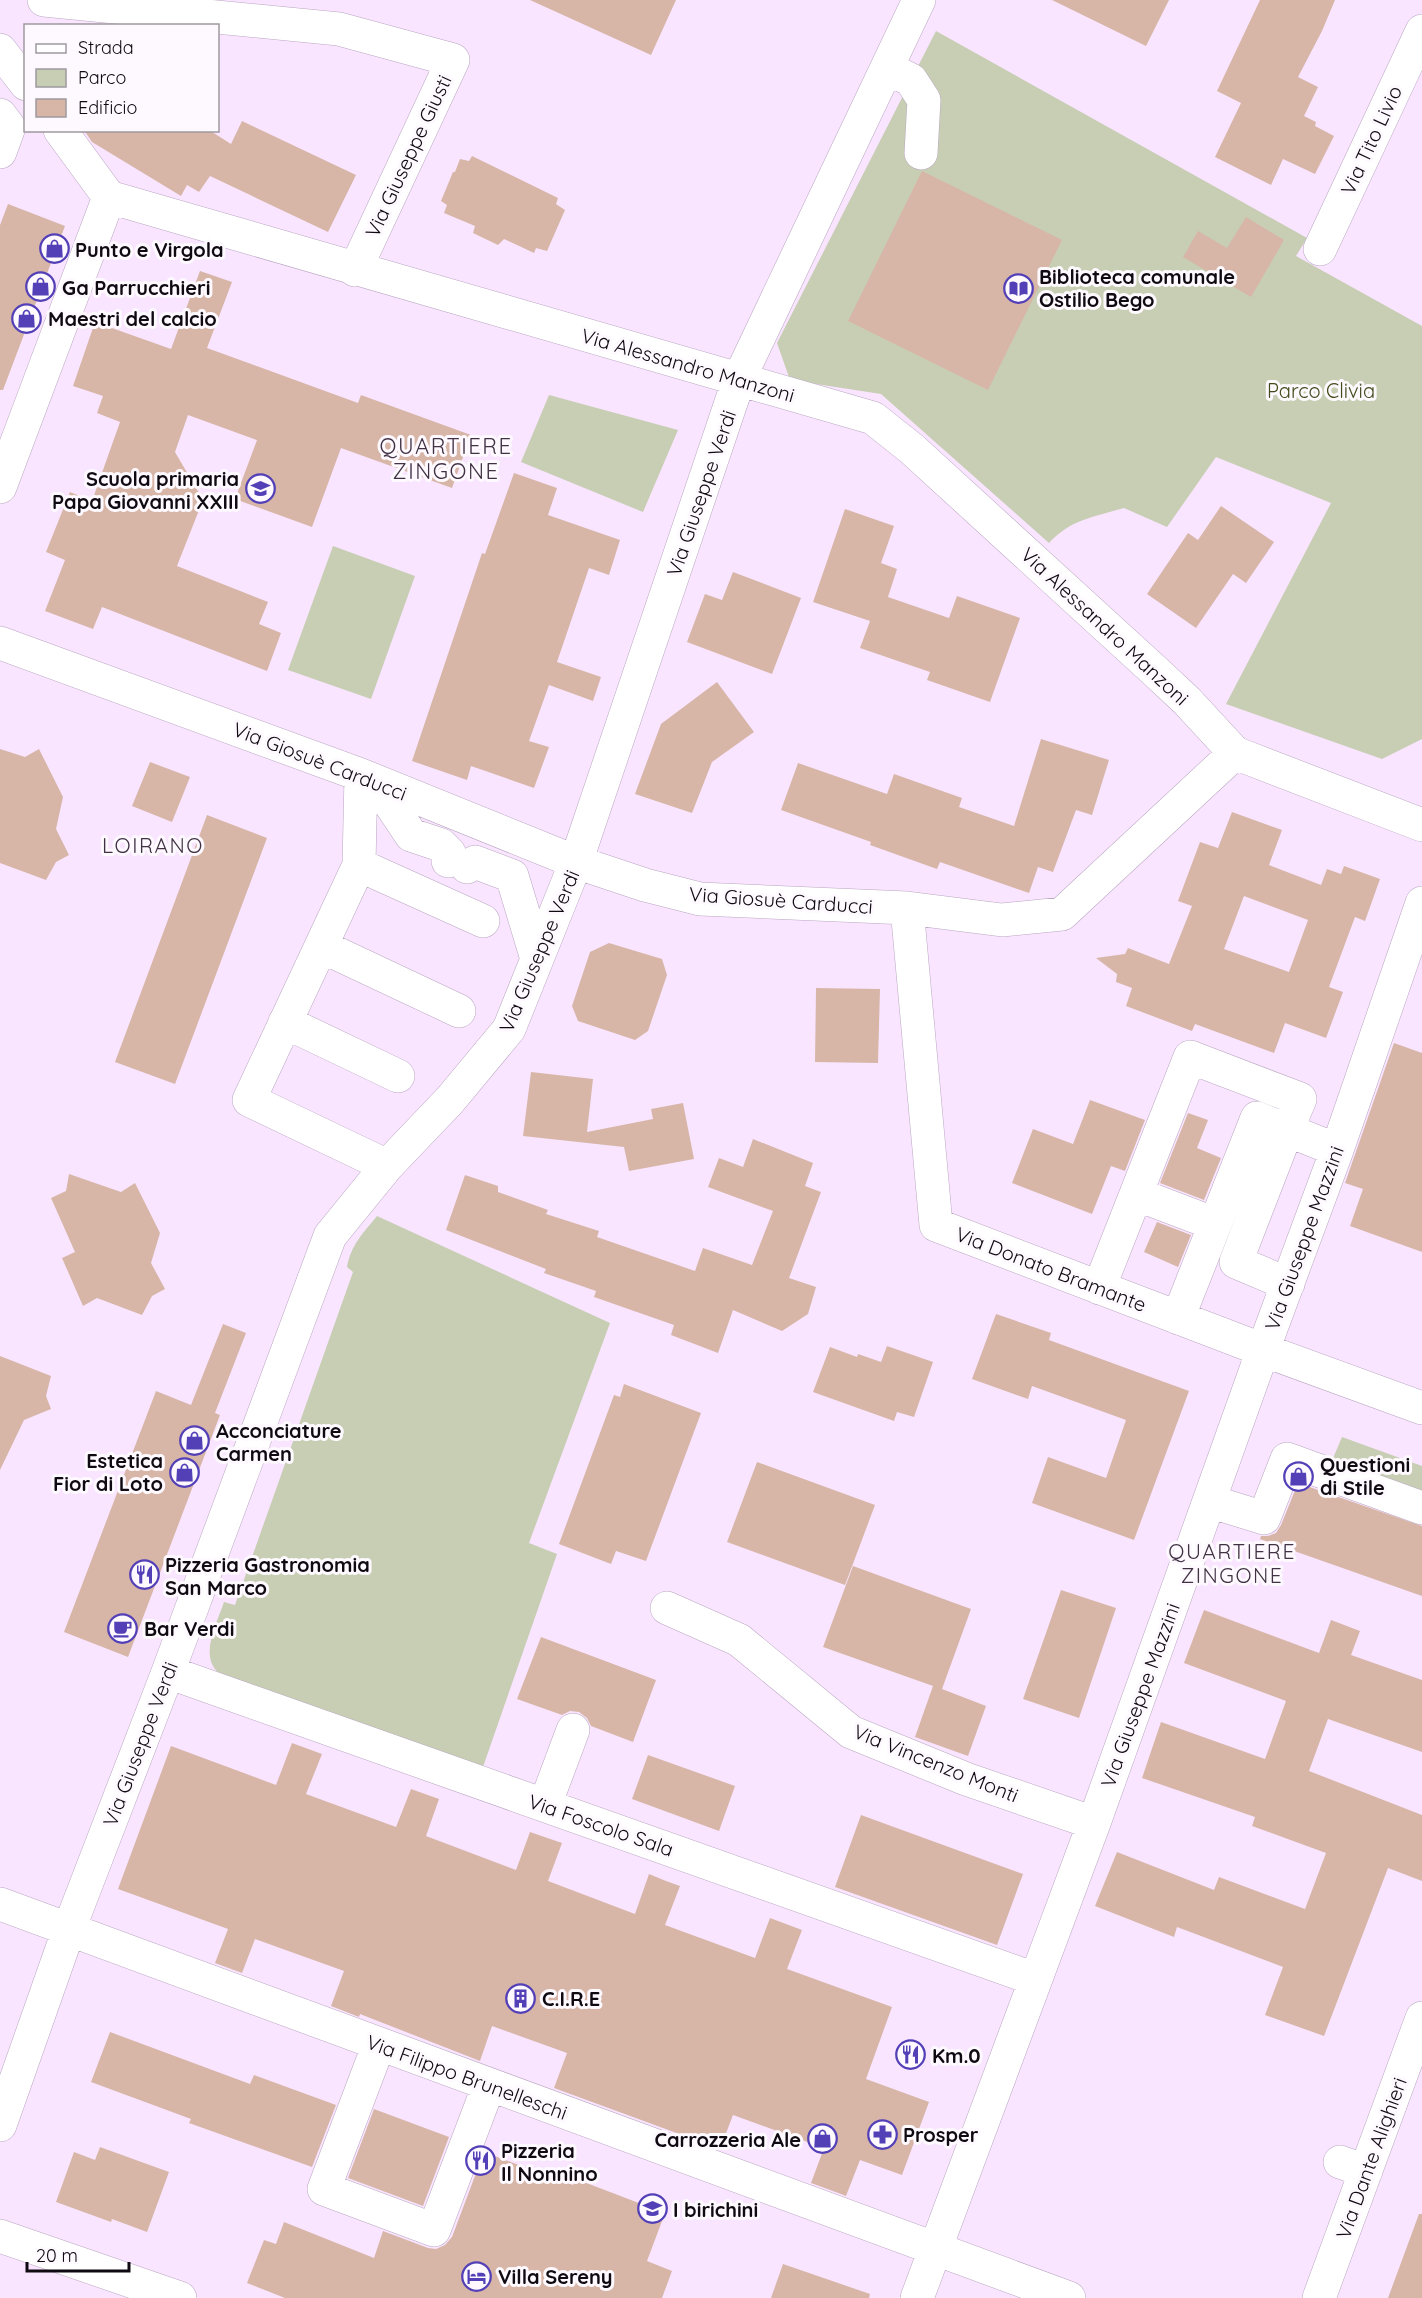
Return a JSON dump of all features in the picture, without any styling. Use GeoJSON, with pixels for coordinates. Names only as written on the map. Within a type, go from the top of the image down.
{"type":"FeatureCollection","features":[{"type":"Feature","properties":{"kind":"street","name":"Via Giuseppe Giusti"},"geometry":{"type":"LineString","coordinates":[[44,0],[339,29],[453,60],[355,270]]}},
{"type":"Feature","properties":{"kind":"street","name":"Via Giuseppe Verdi"},"geometry":{"type":"LineString","coordinates":[[0,2126],[69,1929],[168,1672],[330,1236],[387,1166],[450,1100],[510,1029],[576,862],[739,379],[919,0]]}},
{"type":"Feature","properties":{"kind":"street","name":"Via Tito Livio"},"geometry":{"type":"LineString","coordinates":[[1320,249],[1422,31]]}},
{"type":"Feature","properties":{"kind":"street"},"geometry":{"type":"LineString","coordinates":[[0,50],[24,81]]}},
{"type":"Feature","properties":{"kind":"street"},"geometry":{"type":"LineString","coordinates":[[887,68],[911,80],[924,100],[921,153]]}},
{"type":"Feature","properties":{"kind":"street"},"geometry":{"type":"LineString","coordinates":[[0,115],[9,128],[0,152]]}},
{"type":"Feature","properties":{"kind":"street"},"geometry":{"type":"LineString","coordinates":[[0,487],[109,197],[61,132]]}},
{"type":"Feature","properties":{"kind":"street","name":"Via Alessandro Manzoni"},"geometry":{"type":"LineString","coordinates":[[109,197],[873,418],[912,449],[1156,672],[1187,701],[1234,753]]}},
{"type":"Feature","properties":{"kind":"street","name":"Via Giosuè Carducci"},"geometry":{"type":"LineString","coordinates":[[0,643],[368,778],[576,862],[645,885],[700,899],[907,908],[1002,920],[1062,914],[1234,753]]}},
{"type":"Feature","properties":{"kind":"street"},"geometry":{"type":"LineString","coordinates":[[1234,753],[1422,825]]}},
{"type":"Feature","properties":{"kind":"street"},"geometry":{"type":"LineString","coordinates":[[368,778],[411,836],[441,845],[457,864],[481,862],[512,876],[537,959]]}},
{"type":"Feature","properties":{"kind":"street"},"geometry":{"type":"LineString","coordinates":[[368,778],[360,865],[249,1100],[387,1166]]}},
{"type":"Feature","properties":{"kind":"street"},"geometry":{"type":"LineString","coordinates":[[360,865],[483,921]]}},
{"type":"Feature","properties":{"kind":"street","name":"Via Giuseppe Mazzini"},"geometry":{"type":"LineString","coordinates":[[917,2298],[935,2247],[1025,2043],[1035,1979],[1094,1823],[1337,1150],[1422,903]]}},
{"type":"Feature","properties":{"kind":"street","name":"Via Donato Bramante"},"geometry":{"type":"LineString","coordinates":[[907,908],[936,1225],[1422,1408]]}},
{"type":"Feature","properties":{"kind":"street"},"geometry":{"type":"LineString","coordinates":[[321,946],[459,1011]]}},
{"type":"Feature","properties":{"kind":"street"},"geometry":{"type":"LineString","coordinates":[[285,1022],[398,1076]]}},
{"type":"Feature","properties":{"kind":"street"},"geometry":{"type":"LineString","coordinates":[[1099,1288],[1190,1057],[1300,1100],[1236,1262],[1288,1284]]}},
{"type":"Feature","properties":{"kind":"street"},"geometry":{"type":"LineString","coordinates":[[1178,1318],[1269,1088]]}},
{"type":"Feature","properties":{"kind":"street"},"geometry":{"type":"LineString","coordinates":[[1257,1118],[1337,1150]]}},
{"type":"Feature","properties":{"kind":"street"},"geometry":{"type":"LineString","coordinates":[[1136,1194],[1215,1224]]}},
{"type":"Feature","properties":{"kind":"street"},"geometry":{"type":"LineString","coordinates":[[1209,1501],[1264,1518],[1287,1459],[1422,1508]]}},
{"type":"Feature","properties":{"kind":"street","name":"Via Vincenzo Monti"},"geometry":{"type":"LineString","coordinates":[[667,1608],[739,1641],[851,1732],[966,1779],[1094,1823]]}},
{"type":"Feature","properties":{"kind":"street","name":"Via Foscolo Sala"},"geometry":{"type":"LineString","coordinates":[[168,1672],[1035,1979]]}},
{"type":"Feature","properties":{"kind":"street"},"geometry":{"type":"LineString","coordinates":[[545,1805],[573,1730]]}},
{"type":"Feature","properties":{"kind":"street","name":"Via Filippo Brunelleschi"},"geometry":{"type":"LineString","coordinates":[[0,1904],[1069,2298]]}},
{"type":"Feature","properties":{"kind":"street","name":"Via Dante Alighieri"},"geometry":{"type":"LineString","coordinates":[[1319,2298],[1353,2167],[1422,2018]]}},
{"type":"Feature","properties":{"kind":"street"},"geometry":{"type":"LineString","coordinates":[[379,2044],[324,2189],[434,2230],[489,2085]]}},
{"type":"Feature","properties":{"kind":"street"},"geometry":{"type":"LineString","coordinates":[[0,2236],[180,2298]]}},
{"type":"Feature","properties":{"kind":"green space","name":"Parco Clivia"},"geometry":{"type":"Polygon","coordinates":[[[936,31],[1307,238],[1296,256],[1422,326],[1422,739],[1382,759],[1226,704],[1331,503],[1216,457],[1167,527],[1124,508],[1074,524],[1049,543],[881,394],[790,380],[777,343],[936,31]]]}},
{"type":"Feature","properties":{"kind":"green space"},"geometry":{"type":"Polygon","coordinates":[[[549,395],[678,430],[643,512],[521,462],[549,395]]]}},
{"type":"Feature","properties":{"kind":"green space"},"geometry":{"type":"Polygon","coordinates":[[[333,546],[415,576],[371,699],[288,670],[333,546]]]}},
{"type":"Feature","properties":{"kind":"green space"},"geometry":{"type":"Polygon","coordinates":[[[377,1216],[610,1323],[529,1543],[557,1554],[483,1767],[223,1677],[210,1659],[215,1625],[224,1602],[235,1605],[353,1272],[347,1267],[351,1252],[377,1216]]]}},
{"type":"Feature","properties":{"kind":"green space"},"geometry":{"type":"Polygon","coordinates":[[[1342,1437],[1422,1466],[1422,1496],[1331,1463],[1342,1437]]]}},
{"type":"Feature","properties":{"kind":"building"},"geometry":{"type":"Polygon","coordinates":[[[530,0],[676,0],[651,55],[530,0]]]}},
{"type":"Feature","properties":{"kind":"building"},"geometry":{"type":"Polygon","coordinates":[[[1052,0],[1169,0],[1146,46],[1052,0]]]}},
{"type":"Feature","properties":{"kind":"building"},"geometry":{"type":"Polygon","coordinates":[[[1260,0],[1335,0],[1298,77],[1318,87],[1304,116],[1316,122],[1315,126],[1334,136],[1315,174],[1283,159],[1271,185],[1215,157],[1241,103],[1217,91],[1260,0]]]}},
{"type":"Feature","properties":{"kind":"building"},"geometry":{"type":"Polygon","coordinates":[[[242,121],[356,175],[328,232],[210,176],[199,192],[187,185],[181,196],[92,142],[85,132],[212,132],[231,144],[242,121]]]}},
{"type":"Feature","properties":{"kind":"building"},"geometry":{"type":"Polygon","coordinates":[[[472,156],[558,198],[556,204],[565,210],[547,251],[536,248],[534,253],[504,239],[498,245],[473,233],[475,226],[444,213],[447,205],[441,201],[453,172],[460,159],[469,161],[472,156]]]}},
{"type":"Feature","properties":{"kind":"building"},"geometry":{"type":"Polygon","coordinates":[[[922,171],[1062,240],[988,390],[848,321],[922,171]]]}},
{"type":"Feature","properties":{"kind":"building"},"geometry":{"type":"Polygon","coordinates":[[[8,204],[65,226],[3,390],[0,390],[0,225],[8,204]]]}},
{"type":"Feature","properties":{"kind":"building"},"geometry":{"type":"Polygon","coordinates":[[[1246,217],[1284,240],[1251,297],[1183,257],[1198,231],[1227,248],[1246,217]]]}},
{"type":"Feature","properties":{"kind":"building"},"geometry":{"type":"Polygon","coordinates":[[[200,271],[232,282],[207,348],[358,403],[361,395],[471,435],[452,488],[341,448],[312,527],[235,499],[257,440],[188,415],[175,452],[203,500],[177,566],[268,602],[259,624],[281,633],[267,671],[102,607],[93,629],[45,611],[65,560],[46,552],[70,492],[92,501],[120,422],[97,413],[103,396],[73,386],[95,322],[171,349],[200,271]]]}},
{"type":"Feature","properties":{"kind":"building"},"geometry":{"type":"Polygon","coordinates":[[[514,473],[557,488],[548,515],[620,540],[609,575],[589,568],[557,662],[601,677],[593,701],[549,685],[529,741],[549,747],[534,788],[471,766],[467,780],[412,761],[482,553],[485,554],[514,473]]]}},
{"type":"Feature","properties":{"kind":"building"},"geometry":{"type":"Polygon","coordinates":[[[1221,506],[1274,542],[1246,583],[1233,574],[1196,628],[1147,594],[1188,533],[1198,540],[1221,506]]]}},
{"type":"Feature","properties":{"kind":"building"},"geometry":{"type":"Polygon","coordinates":[[[845,509],[894,526],[881,563],[897,569],[888,597],[949,618],[957,596],[1020,618],[990,702],[927,680],[930,672],[860,648],[870,621],[813,602],[845,509]]]}},
{"type":"Feature","properties":{"kind":"building"},"geometry":{"type":"Polygon","coordinates":[[[733,572],[801,598],[772,674],[687,642],[705,594],[722,600],[733,572]]]}},
{"type":"Feature","properties":{"kind":"building"},"geometry":{"type":"Polygon","coordinates":[[[717,682],[754,732],[712,762],[692,813],[635,794],[661,724],[717,682]]]}},
{"type":"Feature","properties":{"kind":"building"},"geometry":{"type":"Polygon","coordinates":[[[1041,739],[1109,760],[1092,815],[1076,810],[1053,872],[1038,867],[1029,893],[940,862],[937,869],[870,845],[871,842],[781,810],[798,763],[887,794],[894,774],[962,798],[959,807],[1014,826],[1041,739]]]}},
{"type":"Feature","properties":{"kind":"building"},"geometry":{"type":"Polygon","coordinates":[[[0,749],[25,757],[39,749],[63,797],[56,829],[69,855],[56,862],[46,880],[0,863],[0,749]]]}},
{"type":"Feature","properties":{"kind":"building"},"geometry":{"type":"Polygon","coordinates":[[[150,762],[190,777],[172,822],[132,806],[150,762]]]}},
{"type":"Feature","properties":{"kind":"building"},"geometry":{"type":"Polygon","coordinates":[[[1232,812],[1282,830],[1269,865],[1321,885],[1327,869],[1341,874],[1344,866],[1380,879],[1365,921],[1355,917],[1329,987],[1343,992],[1326,1038],[1285,1023],[1274,1053],[1195,1024],[1192,1031],[1126,1006],[1132,988],[1116,982],[1117,974],[1096,958],[1125,954],[1128,948],[1169,964],[1192,906],[1178,901],[1200,842],[1218,848],[1232,812]],[[1244,896],[1224,949],[1289,972],[1308,920],[1244,896]]]}},
{"type":"Feature","properties":{"kind":"building"},"geometry":{"type":"Polygon","coordinates":[[[207,815],[267,838],[175,1084],[115,1062],[207,815]]]}},
{"type":"Feature","properties":{"kind":"building"},"geometry":{"type":"Polygon","coordinates":[[[609,943],[662,959],[667,975],[648,1031],[635,1040],[578,1021],[572,1006],[590,952],[609,943]]]}},
{"type":"Feature","properties":{"kind":"building"},"geometry":{"type":"Polygon","coordinates":[[[816,988],[880,989],[878,1063],[815,1062],[816,988]]]}},
{"type":"Feature","properties":{"kind":"building"},"geometry":{"type":"Polygon","coordinates":[[[1394,1043],[1422,1053],[1422,1252],[1350,1226],[1363,1189],[1345,1183],[1394,1043]]]}},
{"type":"Feature","properties":{"kind":"building"},"geometry":{"type":"Polygon","coordinates":[[[531,1072],[593,1079],[587,1132],[653,1119],[651,1109],[683,1103],[694,1159],[629,1171],[624,1147],[523,1136],[531,1072]]]}},
{"type":"Feature","properties":{"kind":"building"},"geometry":{"type":"Polygon","coordinates":[[[1090,1100],[1145,1120],[1125,1171],[1111,1166],[1092,1214],[1012,1183],[1033,1129],[1073,1144],[1090,1100]]]}},
{"type":"Feature","properties":{"kind":"building"},"geometry":{"type":"Polygon","coordinates":[[[1188,1113],[1208,1120],[1197,1148],[1221,1158],[1204,1200],[1160,1183],[1188,1113]]]}},
{"type":"Feature","properties":{"kind":"building"},"geometry":{"type":"Polygon","coordinates":[[[753,1139],[813,1163],[805,1186],[821,1192],[789,1278],[816,1287],[808,1314],[782,1331],[733,1310],[718,1353],[671,1335],[674,1325],[594,1297],[596,1291],[544,1273],[546,1269],[446,1230],[465,1175],[498,1186],[498,1192],[548,1210],[546,1214],[599,1231],[597,1237],[695,1271],[703,1248],[752,1265],[773,1211],[708,1187],[719,1158],[743,1167],[753,1139]]]}},
{"type":"Feature","properties":{"kind":"building"},"geometry":{"type":"Polygon","coordinates":[[[69,1174],[121,1192],[135,1183],[160,1233],[151,1263],[165,1289],[152,1296],[142,1315],[97,1298],[83,1306],[62,1258],[75,1252],[51,1198],[66,1191],[69,1174]]]}},
{"type":"Feature","properties":{"kind":"building"},"geometry":{"type":"Polygon","coordinates":[[[1157,1222],[1191,1235],[1178,1267],[1144,1252],[1157,1222]]]}},
{"type":"Feature","properties":{"kind":"building"},"geometry":{"type":"Polygon","coordinates":[[[996,1314],[1051,1333],[1049,1340],[1189,1391],[1134,1540],[1032,1503],[1048,1457],[1106,1478],[1126,1420],[1032,1386],[1028,1399],[972,1379],[996,1314]]]}},
{"type":"Feature","properties":{"kind":"building"},"geometry":{"type":"Polygon","coordinates":[[[223,1324],[246,1333],[215,1413],[220,1415],[128,1657],[64,1632],[156,1391],[191,1405],[223,1324]]]}},
{"type":"Feature","properties":{"kind":"building"},"geometry":{"type":"Polygon","coordinates":[[[887,1346],[933,1362],[914,1417],[897,1412],[894,1421],[813,1392],[830,1347],[857,1357],[858,1354],[881,1362],[887,1346]]]}},
{"type":"Feature","properties":{"kind":"building"},"geometry":{"type":"Polygon","coordinates":[[[0,1356],[51,1376],[46,1396],[51,1409],[24,1420],[0,1470],[0,1356]]]}},
{"type":"Feature","properties":{"kind":"building"},"geometry":{"type":"Polygon","coordinates":[[[624,1384],[701,1413],[646,1561],[616,1551],[611,1564],[559,1544],[614,1395],[620,1397],[624,1384]]]}},
{"type":"Feature","properties":{"kind":"building"},"geometry":{"type":"Polygon","coordinates":[[[757,1462],[875,1505],[845,1585],[727,1542],[757,1462]]]}},
{"type":"Feature","properties":{"kind":"building"},"geometry":{"type":"Polygon","coordinates":[[[1298,1483],[1422,1526],[1422,1596],[1260,1539],[1261,1536],[1276,1533],[1298,1483]]]}},
{"type":"Feature","properties":{"kind":"building"},"geometry":{"type":"Polygon","coordinates":[[[853,1566],[971,1609],[942,1689],[986,1706],[968,1756],[915,1737],[933,1686],[823,1647],[853,1566]]]}},
{"type":"Feature","properties":{"kind":"building"},"geometry":{"type":"Polygon","coordinates":[[[1061,1590],[1116,1608],[1079,1718],[1023,1699],[1061,1590]]]}},
{"type":"Feature","properties":{"kind":"building"},"geometry":{"type":"Polygon","coordinates":[[[1204,1610],[1319,1653],[1331,1620],[1360,1631],[1351,1655],[1422,1680],[1422,1752],[1328,1719],[1309,1771],[1422,1815],[1422,1881],[1388,1868],[1324,2036],[1265,2015],[1283,1967],[1177,1927],[1174,1937],[1095,1906],[1117,1852],[1214,1890],[1219,1877],[1305,1909],[1326,1853],[1252,1826],[1255,1817],[1142,1778],[1161,1722],[1265,1759],[1286,1701],[1184,1663],[1204,1610]]]}},
{"type":"Feature","properties":{"kind":"building"},"geometry":{"type":"Polygon","coordinates":[[[541,1637],[656,1680],[633,1742],[591,1726],[587,1718],[579,1712],[570,1711],[562,1715],[517,1699],[541,1637]]]}},
{"type":"Feature","properties":{"kind":"building"},"geometry":{"type":"Polygon","coordinates":[[[292,1743],[322,1754],[306,1794],[396,1827],[411,1789],[439,1799],[426,1836],[516,1870],[530,1832],[562,1843],[548,1881],[635,1914],[649,1874],[680,1886],[665,1925],[755,1958],[770,1918],[802,1930],[787,1969],[892,2007],[866,2079],[929,2102],[902,2175],[860,2160],[846,2196],[811,2183],[824,2148],[733,2115],[720,2149],[554,2088],[567,2053],[492,2026],[480,2061],[360,2014],[359,2017],[331,2006],[344,1971],[255,1939],[242,1973],[215,1963],[228,1929],[118,1889],[171,1746],[276,1785],[292,1743]]]}},
{"type":"Feature","properties":{"kind":"building"},"geometry":{"type":"Polygon","coordinates":[[[648,1755],[735,1786],[719,1831],[632,1799],[648,1755]]]}},
{"type":"Feature","properties":{"kind":"building"},"geometry":{"type":"Polygon","coordinates":[[[861,1815],[1023,1874],[997,1945],[835,1887],[861,1815]]]}},
{"type":"Feature","properties":{"kind":"building"},"geometry":{"type":"Polygon","coordinates":[[[110,2032],[250,2084],[254,2075],[336,2105],[312,2167],[189,2123],[191,2119],[91,2082],[110,2032]]]}},
{"type":"Feature","properties":{"kind":"building"},"geometry":{"type":"Polygon","coordinates":[[[374,2109],[449,2137],[423,2206],[348,2178],[374,2109]]]}},
{"type":"Feature","properties":{"kind":"building"},"geometry":{"type":"Polygon","coordinates":[[[100,2147],[169,2172],[147,2232],[56,2202],[74,2152],[95,2160],[100,2147]]]}},
{"type":"Feature","properties":{"kind":"building"},"geometry":{"type":"Polygon","coordinates":[[[484,2152],[573,2185],[576,2179],[665,2213],[647,2261],[672,2271],[662,2298],[285,2298],[247,2283],[264,2240],[276,2244],[284,2222],[374,2258],[383,2231],[428,2248],[436,2249],[445,2245],[452,2237],[484,2152]]]}},
{"type":"Feature","properties":{"kind":"building"},"geometry":{"type":"Polygon","coordinates":[[[1419,2214],[1422,2214],[1422,2298],[1388,2298],[1419,2214]]]}},
{"type":"Feature","properties":{"kind":"building"},"geometry":{"type":"Polygon","coordinates":[[[783,2264],[870,2294],[869,2298],[771,2298],[783,2264]]]}},
{"type":"Feature","properties":{"kind":"place","name":"Punto e Virgola"},"geometry":{"type":"Point","coordinates":[54,249]}},
{"type":"Feature","properties":{"kind":"place","name":"Ga Parrucchieri"},"geometry":{"type":"Point","coordinates":[41,287]}},
{"type":"Feature","properties":{"kind":"place","name":"Biblioteca comunale Ostilio Bego"},"geometry":{"type":"Point","coordinates":[1018,288]}},
{"type":"Feature","properties":{"kind":"place","name":"Maestri del calcio"},"geometry":{"type":"Point","coordinates":[27,318]}},
{"type":"Feature","properties":{"kind":"place","name":"Scuola primaria Papa Giovanni XXIII"},"geometry":{"type":"Point","coordinates":[260,489]}},
{"type":"Feature","properties":{"kind":"place","name":"Acconciature Carmen"},"geometry":{"type":"Point","coordinates":[195,1441]}},
{"type":"Feature","properties":{"kind":"place","name":"Estetica Fior di Loto"},"geometry":{"type":"Point","coordinates":[184,1472]}},
{"type":"Feature","properties":{"kind":"place","name":"Questioni di Stile"},"geometry":{"type":"Point","coordinates":[1299,1476]}},
{"type":"Feature","properties":{"kind":"place","name":"Pizzeria Gastronomia San Marco"},"geometry":{"type":"Point","coordinates":[144,1575]}},
{"type":"Feature","properties":{"kind":"place","name":"Bar Verdi"},"geometry":{"type":"Point","coordinates":[123,1628]}},
{"type":"Feature","properties":{"kind":"place","name":"C.I.R.E"},"geometry":{"type":"Point","coordinates":[521,1998]}},
{"type":"Feature","properties":{"kind":"place","name":"Km.0"},"geometry":{"type":"Point","coordinates":[911,2055]}},
{"type":"Feature","properties":{"kind":"place","name":"Prosper"},"geometry":{"type":"Point","coordinates":[882,2134]}},
{"type":"Feature","properties":{"kind":"place","name":"Carrozzeria Ale"},"geometry":{"type":"Point","coordinates":[822,2139]}},
{"type":"Feature","properties":{"kind":"place","name":"Pizzeria Il Nonnino"},"geometry":{"type":"Point","coordinates":[480,2161]}},
{"type":"Feature","properties":{"kind":"place","name":"I birichini"},"geometry":{"type":"Point","coordinates":[652,2209]}},
{"type":"Feature","properties":{"kind":"place","name":"Villa Sereny"},"geometry":{"type":"Point","coordinates":[477,2276]}},
{"type":"Feature","properties":{"kind":"district","name":"QUARTIERE ZINGONE"},"geometry":{"type":"Point","coordinates":[446,458]}},
{"type":"Feature","properties":{"kind":"district","name":"LOIRANO"},"geometry":{"type":"Point","coordinates":[153,845]}},
{"type":"Feature","properties":{"kind":"district","name":"QUARTIERE ZINGONE"},"geometry":{"type":"Point","coordinates":[1232,1563]}}]}
